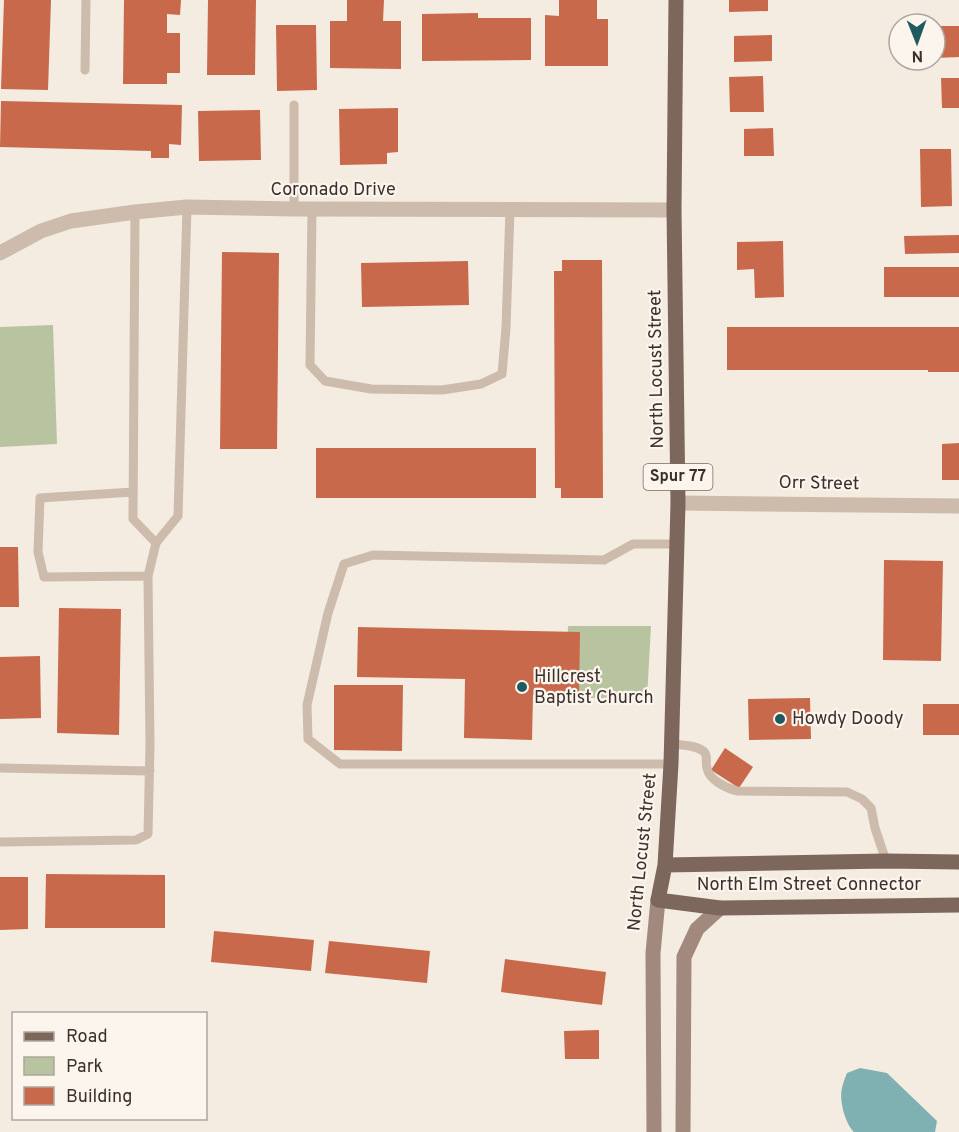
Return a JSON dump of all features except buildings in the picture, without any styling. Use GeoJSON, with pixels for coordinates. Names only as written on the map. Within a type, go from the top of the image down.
{"type":"FeatureCollection","features":[{"type":"Feature","properties":{"kind":"main road","name":"North Locust Street"},"geometry":{"type":"LineString","coordinates":[[654,1132],[653,953],[658,900],[665,865],[671,764],[678,503],[674,210],[676,0]]}},
{"type":"Feature","properties":{"kind":"main road","name":"North Elm Street Connector"},"geometry":{"type":"LineString","coordinates":[[665,865],[959,862]]}},
{"type":"Feature","properties":{"kind":"main road","name":"North Elm Street Connector"},"geometry":{"type":"LineString","coordinates":[[658,900],[720,908],[959,905]]}},
{"type":"Feature","properties":{"kind":"main road"},"geometry":{"type":"LineString","coordinates":[[683,1132],[684,957],[697,929],[720,908]]}},
{"type":"Feature","properties":{"kind":"street","name":"Coronado Drive"},"geometry":{"type":"LineString","coordinates":[[0,252],[41,231],[71,221],[187,207],[312,210],[674,210]]}},
{"type":"Feature","properties":{"kind":"street","name":"Orr Street"},"geometry":{"type":"LineString","coordinates":[[678,503],[959,506]]}},
{"type":"Feature","properties":{"kind":"lane"},"geometry":{"type":"LineString","coordinates":[[85,70],[86,0]]}},
{"type":"Feature","properties":{"kind":"lane"},"geometry":{"type":"LineString","coordinates":[[294,105],[294,209]]}},
{"type":"Feature","properties":{"kind":"lane"},"geometry":{"type":"LineString","coordinates":[[0,842],[136,840],[148,834],[150,771],[148,576],[156,543],[178,516],[187,207]]}},
{"type":"Feature","properties":{"kind":"lane"},"geometry":{"type":"LineString","coordinates":[[312,210],[310,365],[325,381],[370,389],[442,390],[481,384],[502,374],[510,210]]}},
{"type":"Feature","properties":{"kind":"lane"},"geometry":{"type":"LineString","coordinates":[[135,212],[133,519],[156,543]]}},
{"type":"Feature","properties":{"kind":"lane"},"geometry":{"type":"LineString","coordinates":[[133,492],[40,498],[38,552],[44,577],[148,576]]}},
{"type":"Feature","properties":{"kind":"lane"},"geometry":{"type":"LineString","coordinates":[[671,764],[340,764],[308,739],[307,705],[328,613],[344,564],[373,555],[604,560],[633,544],[676,544]]}},
{"type":"Feature","properties":{"kind":"lane"},"geometry":{"type":"LineString","coordinates":[[672,744],[696,748],[704,752],[706,768],[711,776],[737,791],[847,792],[862,799],[871,808],[886,861]]}},
{"type":"Feature","properties":{"kind":"lane"},"geometry":{"type":"LineString","coordinates":[[0,768],[150,771]]}},
{"type":"Feature","properties":{"kind":"green space"},"geometry":{"type":"Polygon","coordinates":[[[53,325],[57,444],[0,447],[0,327],[53,325]]]}},
{"type":"Feature","properties":{"kind":"green space"},"geometry":{"type":"Polygon","coordinates":[[[568,626],[651,626],[647,698],[566,698],[568,626]]]}},
{"type":"Feature","properties":{"kind":"water"},"geometry":{"type":"Polygon","coordinates":[[[860,1068],[887,1073],[937,1121],[935,1132],[854,1132],[845,1117],[841,1093],[847,1073],[860,1068]]]}},
{"type":"Feature","properties":{"kind":"place","name":"Hillcrest Baptist Church"},"geometry":{"type":"Point","coordinates":[522,687]}},
{"type":"Feature","properties":{"kind":"place","name":"Howdy Doody"},"geometry":{"type":"Point","coordinates":[780,719]}}]}
